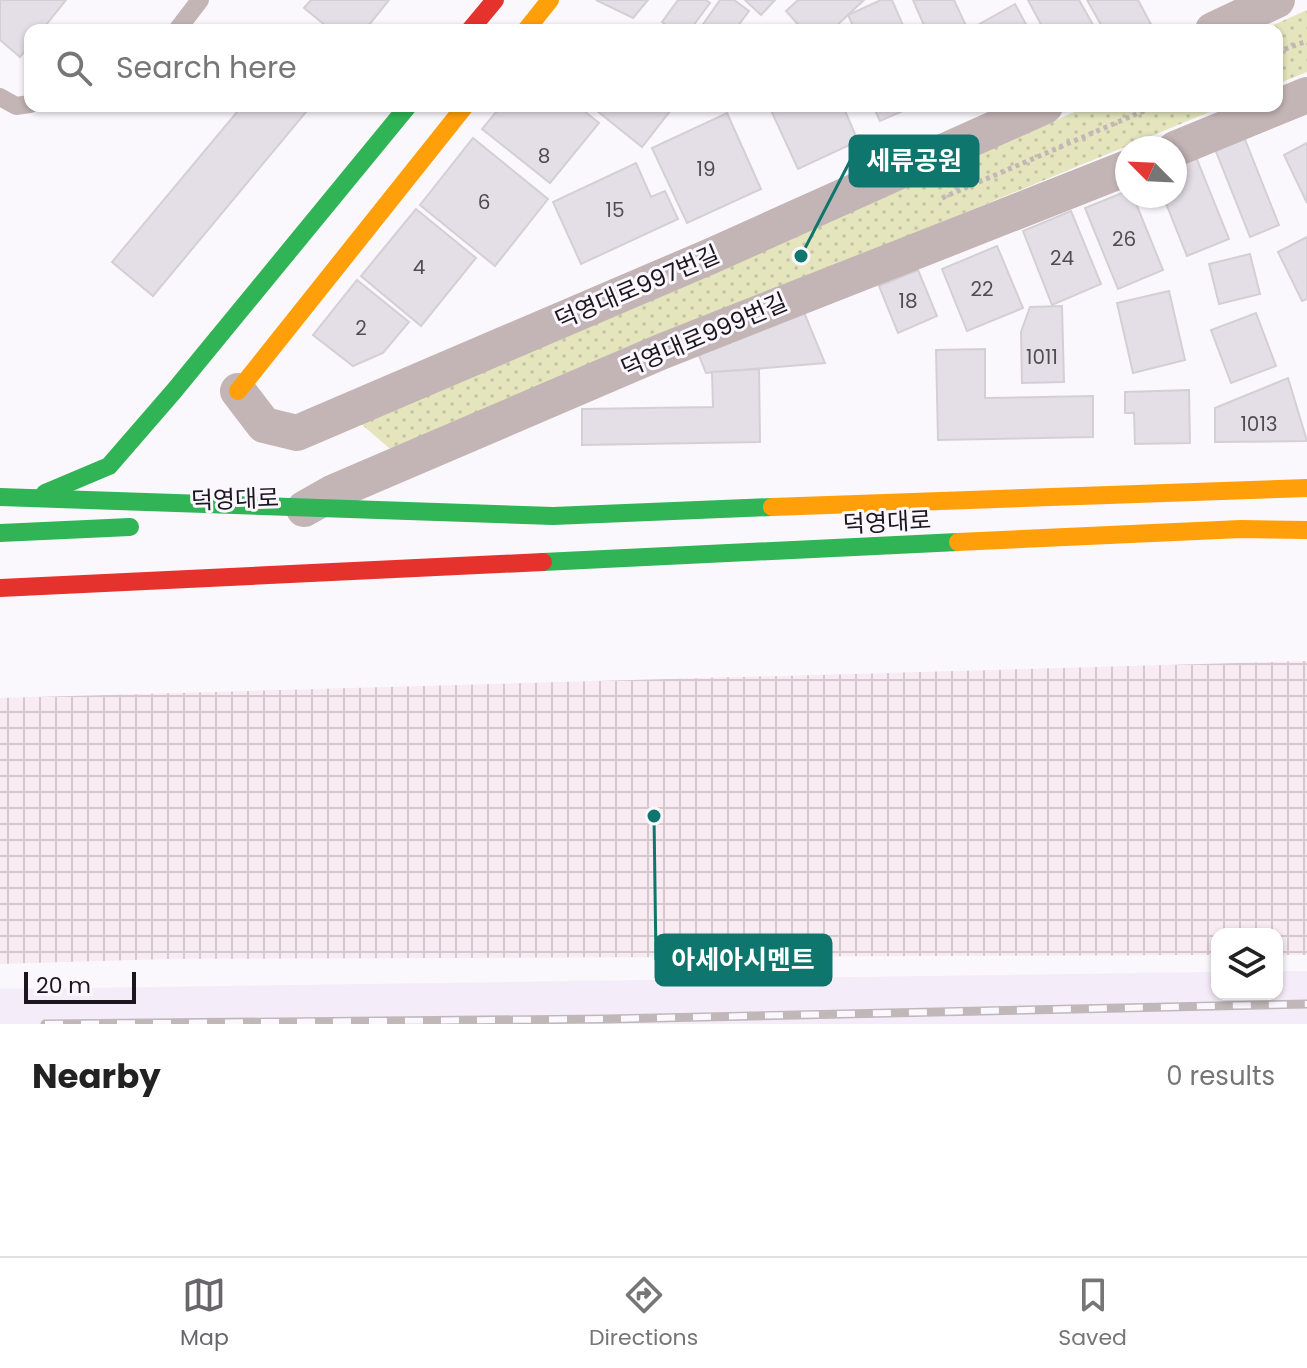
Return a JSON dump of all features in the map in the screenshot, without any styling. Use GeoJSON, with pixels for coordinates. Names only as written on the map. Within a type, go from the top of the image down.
{"type":"FeatureCollection","features":[{"type":"Feature","properties":{"kind":"main road"},"geometry":{"type":"LineString","coordinates":[[475,24],[495,0]]}},
{"type":"Feature","properties":{"kind":"main road"},"geometry":{"type":"LineString","coordinates":[[531,24],[550,0]]}},
{"type":"Feature","properties":{"kind":"main road"},"geometry":{"type":"LineString","coordinates":[[33,498],[109,466],[403,112]]}},
{"type":"Feature","properties":{"kind":"main road"},"geometry":{"type":"LineString","coordinates":[[238,391],[460,112]]}},
{"type":"Feature","properties":{"kind":"main road","name":"덕영대로"},"geometry":{"type":"LineString","coordinates":[[0,497],[298,514],[553,516],[1307,488]]}},
{"type":"Feature","properties":{"kind":"main road","name":"덕영대로"},"geometry":{"type":"LineString","coordinates":[[229,523],[298,514]]}},
{"type":"Feature","properties":{"kind":"main road"},"geometry":{"type":"LineString","coordinates":[[0,533],[153,526]]}},
{"type":"Feature","properties":{"kind":"main road","name":"덕영대로"},"geometry":{"type":"LineString","coordinates":[[0,588],[1241,529],[1307,530]]}},
{"type":"Feature","properties":{"kind":"main road","name":"덕영대로"},"geometry":{"type":"LineString","coordinates":[[172,561],[468,565]]}},
{"type":"Feature","properties":{"kind":"street"},"geometry":{"type":"LineString","coordinates":[[1219,21],[1277,0]]}},
{"type":"Feature","properties":{"kind":"street","name":"덕영대로997번길"},"geometry":{"type":"LineString","coordinates":[[238,391],[264,425],[297,433],[711,256],[1032,112]]}},
{"type":"Feature","properties":{"kind":"street"},"geometry":{"type":"LineString","coordinates":[[1187,144],[1258,112]]}},
{"type":"Feature","properties":{"kind":"street","name":"덕영대로999번길"},"geometry":{"type":"LineString","coordinates":[[298,514],[334,492],[663,351],[1115,173]]}},
{"type":"Feature","properties":{"kind":"lane"},"geometry":{"type":"LineString","coordinates":[[182,24],[200,0]]}},
{"type":"Feature","properties":{"kind":"lane"},"geometry":{"type":"LineString","coordinates":[[0,97],[16,106],[24,105]]}},
{"type":"Feature","properties":{"kind":"path"},"geometry":{"type":"LineString","coordinates":[[1283,50],[1307,41]]}},
{"type":"Feature","properties":{"kind":"shaded area"},"geometry":{"type":"Polygon","coordinates":[[[1307,661],[1307,955],[1283,955],[1283,928],[1211,928],[1211,955],[165,959],[0,964],[0,698],[1307,661]]]}},
{"type":"Feature","properties":{"kind":"shaded area"},"geometry":{"type":"Polygon","coordinates":[[[1283,971],[1307,971],[1307,1024],[0,1024],[0,989],[1211,972],[1211,1000],[1283,1000],[1283,971]]]}},
{"type":"Feature","properties":{"kind":"green space"},"geometry":{"type":"Polygon","coordinates":[[[1307,10],[1307,72],[1283,82],[1283,24],[1276,24],[1307,10]]]}},
{"type":"Feature","properties":{"kind":"green space"},"geometry":{"type":"Polygon","coordinates":[[[1074,112],[1209,112],[1151,136],[1115,136],[1115,151],[707,319],[395,453],[361,424],[1074,112]]]}},
{"type":"Feature","properties":{"kind":"building"},"geometry":{"type":"Polygon","coordinates":[[[0,0],[66,0],[47,24],[24,24],[24,52],[20,57],[0,40],[0,0]]]}},
{"type":"Feature","properties":{"kind":"building"},"geometry":{"type":"Polygon","coordinates":[[[311,0],[389,0],[370,24],[324,24],[304,8],[311,0]]]}},
{"type":"Feature","properties":{"kind":"building"},"geometry":{"type":"Polygon","coordinates":[[[596,0],[648,0],[633,18],[596,0]]]}},
{"type":"Feature","properties":{"kind":"building"},"geometry":{"type":"Polygon","coordinates":[[[678,0],[706,0],[710,3],[694,24],[662,22],[678,0]]]}},
{"type":"Feature","properties":{"kind":"building"},"geometry":{"type":"Polygon","coordinates":[[[720,0],[734,0],[749,11],[739,24],[703,24],[720,0]]]}},
{"type":"Feature","properties":{"kind":"building"},"geometry":{"type":"Polygon","coordinates":[[[745,0],[775,0],[761,15],[745,0]]]}},
{"type":"Feature","properties":{"kind":"building"},"geometry":{"type":"Polygon","coordinates":[[[798,0],[864,0],[838,24],[798,24],[786,11],[798,0]]]}},
{"type":"Feature","properties":{"kind":"building"},"geometry":{"type":"Polygon","coordinates":[[[881,0],[892,0],[902,24],[852,24],[848,15],[881,0]]]}},
{"type":"Feature","properties":{"kind":"building"},"geometry":{"type":"Polygon","coordinates":[[[913,0],[954,0],[965,24],[923,24],[913,0]]]}},
{"type":"Feature","properties":{"kind":"building"},"geometry":{"type":"Polygon","coordinates":[[[1028,0],[1079,0],[1093,24],[1041,24],[1028,0]]]}},
{"type":"Feature","properties":{"kind":"building"},"geometry":{"type":"Polygon","coordinates":[[[1087,0],[1138,0],[1151,24],[1101,24],[1087,0]]]}},
{"type":"Feature","properties":{"kind":"building"},"geometry":{"type":"Polygon","coordinates":[[[1015,4],[1026,24],[980,24],[1015,4]]]}},
{"type":"Feature","properties":{"kind":"building"},"geometry":{"type":"Polygon","coordinates":[[[237,112],[306,112],[153,296],[112,262],[237,112]]]}},
{"type":"Feature","properties":{"kind":"building"},"geometry":{"type":"Polygon","coordinates":[[[496,112],[585,112],[599,123],[550,183],[482,129],[496,112]]]}},
{"type":"Feature","properties":{"kind":"building"},"geometry":{"type":"Polygon","coordinates":[[[598,112],[669,112],[642,147],[598,112]]]}},
{"type":"Feature","properties":{"kind":"building"},"geometry":{"type":"Polygon","coordinates":[[[772,112],[846,112],[858,141],[798,169],[772,112]]]}},
{"type":"Feature","properties":{"kind":"building"},"geometry":{"type":"Polygon","coordinates":[[[876,112],[900,112],[880,121],[876,112]]]}},
{"type":"Feature","properties":{"kind":"building"},"geometry":{"type":"Polygon","coordinates":[[[727,113],[761,189],[687,223],[652,148],[727,113]]]}},
{"type":"Feature","properties":{"kind":"building"},"geometry":{"type":"Polygon","coordinates":[[[1244,137],[1279,225],[1250,237],[1215,149],[1244,137]]]}},
{"type":"Feature","properties":{"kind":"building"},"geometry":{"type":"Polygon","coordinates":[[[473,138],[548,199],[495,266],[420,205],[473,138]]]}},
{"type":"Feature","properties":{"kind":"building"},"geometry":{"type":"Polygon","coordinates":[[[1307,143],[1307,203],[1284,155],[1307,143]]]}},
{"type":"Feature","properties":{"kind":"building"},"geometry":{"type":"Polygon","coordinates":[[[1196,157],[1229,239],[1187,256],[1168,208],[1187,208],[1187,160],[1196,157]]]}},
{"type":"Feature","properties":{"kind":"building"},"geometry":{"type":"Polygon","coordinates":[[[636,163],[651,197],[665,191],[678,219],[581,264],[553,202],[636,163]]]}},
{"type":"Feature","properties":{"kind":"building"},"geometry":{"type":"Polygon","coordinates":[[[1115,196],[1115,208],[1138,208],[1163,270],[1118,289],[1085,208],[1115,196]]]}},
{"type":"Feature","properties":{"kind":"building"},"geometry":{"type":"Polygon","coordinates":[[[416,209],[476,258],[421,326],[361,276],[416,209]]]}},
{"type":"Feature","properties":{"kind":"building"},"geometry":{"type":"Polygon","coordinates":[[[1071,211],[1101,284],[1052,305],[1023,231],[1071,211]]]}},
{"type":"Feature","properties":{"kind":"building"},"geometry":{"type":"Polygon","coordinates":[[[1307,237],[1307,299],[1302,301],[1278,252],[1307,237]]]}},
{"type":"Feature","properties":{"kind":"building"},"geometry":{"type":"Polygon","coordinates":[[[997,246],[1023,308],[967,331],[942,269],[997,246]]]}},
{"type":"Feature","properties":{"kind":"building"},"geometry":{"type":"Polygon","coordinates":[[[1250,254],[1260,294],[1219,304],[1209,264],[1250,254]]]}},
{"type":"Feature","properties":{"kind":"building"},"geometry":{"type":"Polygon","coordinates":[[[918,270],[937,316],[898,333],[879,286],[918,270]]]}},
{"type":"Feature","properties":{"kind":"building"},"geometry":{"type":"Polygon","coordinates":[[[357,280],[409,322],[383,353],[353,366],[313,335],[357,280]]]}},
{"type":"Feature","properties":{"kind":"building"},"geometry":{"type":"Polygon","coordinates":[[[1169,291],[1185,360],[1133,373],[1117,303],[1169,291]]]}},
{"type":"Feature","properties":{"kind":"building"},"geometry":{"type":"Polygon","coordinates":[[[1062,306],[1064,382],[1022,383],[1021,332],[1030,307],[1062,306]]]}},
{"type":"Feature","properties":{"kind":"building"},"geometry":{"type":"Polygon","coordinates":[[[803,310],[825,363],[706,373],[698,353],[803,310]]]}},
{"type":"Feature","properties":{"kind":"building"},"geometry":{"type":"Polygon","coordinates":[[[1256,313],[1276,366],[1231,383],[1211,330],[1256,313]]]}},
{"type":"Feature","properties":{"kind":"building"},"geometry":{"type":"Polygon","coordinates":[[[985,349],[985,398],[1093,396],[1093,437],[938,440],[936,350],[985,349]]]}},
{"type":"Feature","properties":{"kind":"building"},"geometry":{"type":"Polygon","coordinates":[[[759,369],[760,442],[582,445],[582,409],[713,407],[712,372],[759,369]]]}},
{"type":"Feature","properties":{"kind":"building"},"geometry":{"type":"Polygon","coordinates":[[[1288,378],[1307,441],[1215,442],[1215,408],[1288,378]]]}},
{"type":"Feature","properties":{"kind":"building"},"geometry":{"type":"Polygon","coordinates":[[[1189,390],[1190,443],[1135,444],[1134,413],[1125,413],[1125,392],[1189,390]]]}},
{"type":"Feature","properties":{"kind":"railway"},"geometry":{"type":"LineString","coordinates":[[45,1024],[607,1019],[1307,1004]]}},
{"type":"Feature","properties":{"kind":"traffic: fast"},"geometry":{"type":"LineString","coordinates":[[45,493],[109,466],[403,112]]}},
{"type":"Feature","properties":{"kind":"traffic: fast"},"geometry":{"type":"LineString","coordinates":[[0,497],[553,516],[772,507]]}},
{"type":"Feature","properties":{"kind":"traffic: fast"},"geometry":{"type":"LineString","coordinates":[[0,533],[130,527]]}},
{"type":"Feature","properties":{"kind":"traffic: fast"},"geometry":{"type":"LineString","coordinates":[[543,562],[958,542]]}},
{"type":"Feature","properties":{"kind":"traffic: slow"},"geometry":{"type":"LineString","coordinates":[[531,24],[550,0]]}},
{"type":"Feature","properties":{"kind":"traffic: slow"},"geometry":{"type":"LineString","coordinates":[[238,391],[460,112]]}},
{"type":"Feature","properties":{"kind":"traffic: slow"},"geometry":{"type":"LineString","coordinates":[[772,507],[1307,488]]}},
{"type":"Feature","properties":{"kind":"traffic: slow"},"geometry":{"type":"LineString","coordinates":[[958,542],[1241,529],[1307,530]]}},
{"type":"Feature","properties":{"kind":"traffic: jam"},"geometry":{"type":"LineString","coordinates":[[475,24],[495,0]]}},
{"type":"Feature","properties":{"kind":"traffic: jam"},"geometry":{"type":"LineString","coordinates":[[0,588],[543,562]]}},
{"type":"Feature","properties":{"kind":"place","name":"세류공원"},"geometry":{"type":"Point","coordinates":[801,256]}},
{"type":"Feature","properties":{"kind":"place","name":"아세아시멘트"},"geometry":{"type":"Point","coordinates":[654,816]}}]}
